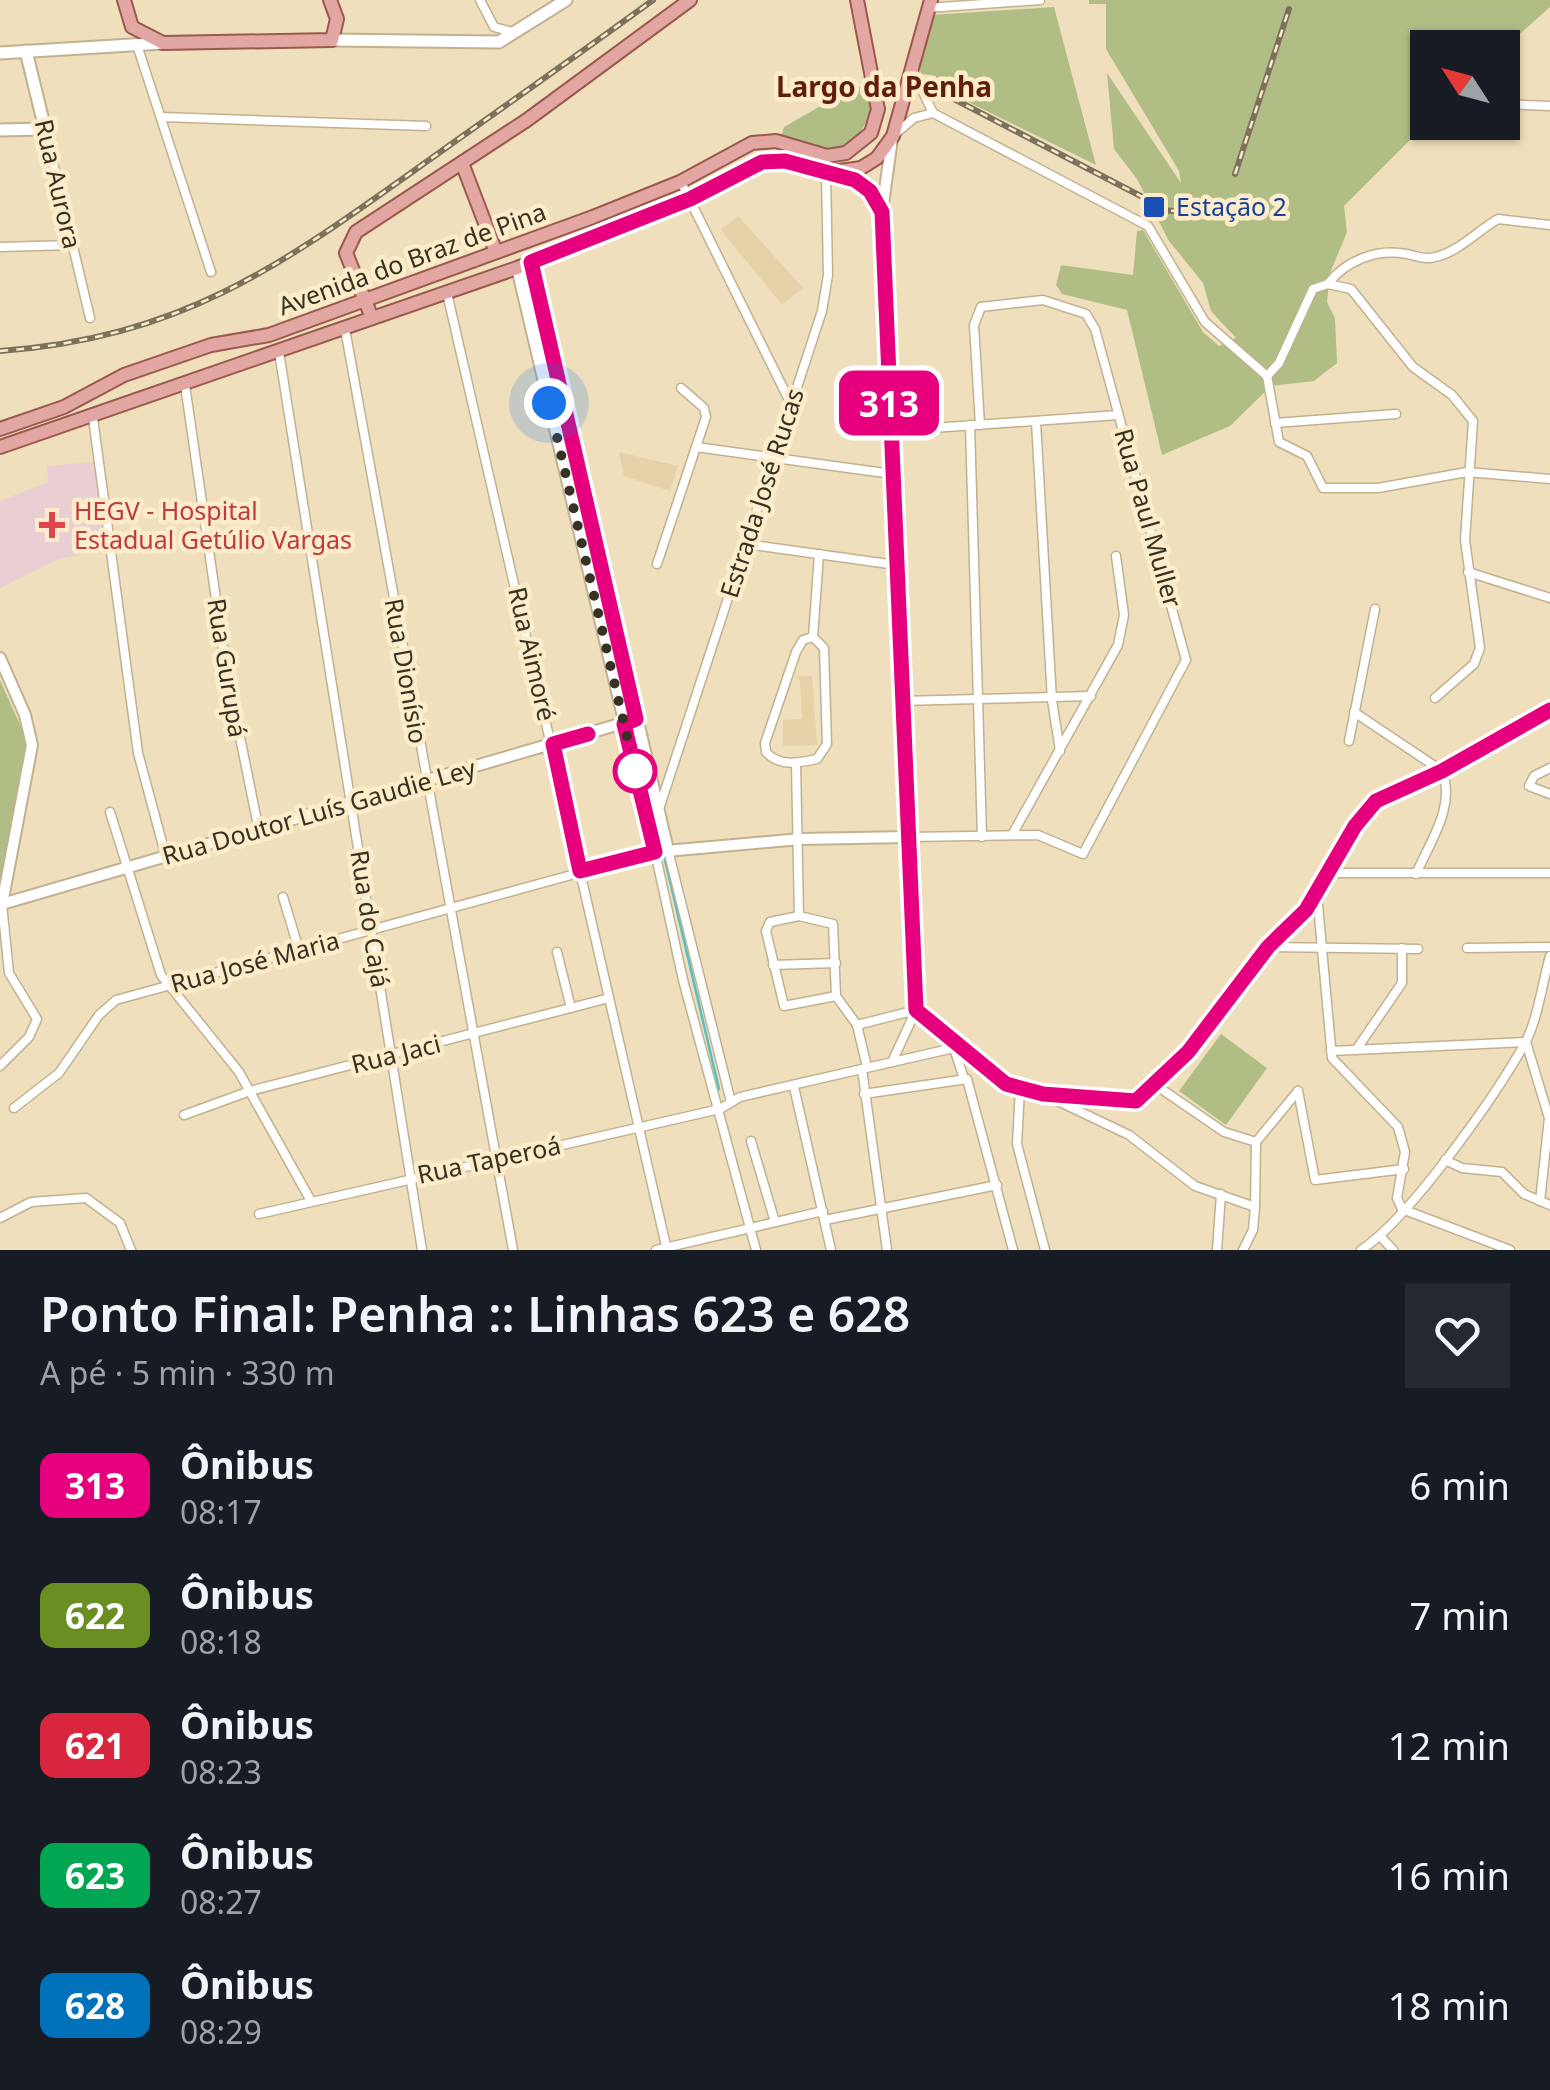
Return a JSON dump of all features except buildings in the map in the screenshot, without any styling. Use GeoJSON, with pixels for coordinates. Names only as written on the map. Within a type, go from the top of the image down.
{"type":"FeatureCollection","features":[{"type":"Feature","properties":{"kind":"main road"},"geometry":{"type":"LineString","coordinates":[[330,0],[337,19],[332,40]]}},
{"type":"Feature","properties":{"kind":"main road"},"geometry":{"type":"LineString","coordinates":[[0,53],[164,43],[490,43],[520,31],[566,0]]}},
{"type":"Feature","properties":{"kind":"main road"},"geometry":{"type":"LineString","coordinates":[[372,318],[346,253],[350,238],[690,0]]}},
{"type":"Feature","properties":{"kind":"main road","name":"Avenida do Braz de Pina"},"geometry":{"type":"LineString","coordinates":[[0,429],[64,406],[124,374],[211,345],[269,335],[496,252],[680,182],[759,141],[836,154],[864,142],[878,117],[857,0]]}},
{"type":"Feature","properties":{"kind":"main road"},"geometry":{"type":"LineString","coordinates":[[124,2],[132,27],[164,43]]}},
{"type":"Feature","properties":{"kind":"main road"},"geometry":{"type":"LineString","coordinates":[[826,173],[849,172],[872,162],[892,136],[929,4]]}},
{"type":"Feature","properties":{"kind":"main road","name":"Rua Aurora"},"geometry":{"type":"LineString","coordinates":[[26,51],[45,128]]}},
{"type":"Feature","properties":{"kind":"main road"},"geometry":{"type":"LineString","coordinates":[[0,130],[45,128]]}},
{"type":"Feature","properties":{"kind":"main road","name":"Avenida do Braz de Pina"},"geometry":{"type":"LineString","coordinates":[[0,448],[516,268],[690,199],[762,162],[785,161],[826,173]]}},
{"type":"Feature","properties":{"kind":"main road"},"geometry":{"type":"LineString","coordinates":[[462,163],[496,252]]}},
{"type":"Feature","properties":{"kind":"street"},"geometry":{"type":"LineString","coordinates":[[124,2],[139,0]]}},
{"type":"Feature","properties":{"kind":"street"},"geometry":{"type":"LineString","coordinates":[[480,0],[498,30],[520,31]]}},
{"type":"Feature","properties":{"kind":"street"},"geometry":{"type":"LineString","coordinates":[[929,4],[1040,0]]}},
{"type":"Feature","properties":{"kind":"street"},"geometry":{"type":"LineString","coordinates":[[136,45],[211,272]]}},
{"type":"Feature","properties":{"kind":"street"},"geometry":{"type":"LineString","coordinates":[[912,58],[920,92],[933,113],[1148,226],[1205,322],[1267,376],[1281,445],[1307,456],[1324,488],[1378,488],[1467,472],[1550,479]]}},
{"type":"Feature","properties":{"kind":"street"},"geometry":{"type":"LineString","coordinates":[[1520,105],[1550,106]]}},
{"type":"Feature","properties":{"kind":"street"},"geometry":{"type":"LineString","coordinates":[[892,1062],[916,1010],[882,212],[892,136],[914,118],[933,113]]}},
{"type":"Feature","properties":{"kind":"street"},"geometry":{"type":"LineString","coordinates":[[162,117],[426,126]]}},
{"type":"Feature","properties":{"kind":"street","name":"Rua Aurora"},"geometry":{"type":"LineString","coordinates":[[45,128],[90,318]]}},
{"type":"Feature","properties":{"kind":"street"},"geometry":{"type":"LineString","coordinates":[[826,173],[864,186],[882,212]]}},
{"type":"Feature","properties":{"kind":"street","name":"Estrada José Rucas"},"geometry":{"type":"LineString","coordinates":[[660,806],[826,294],[826,173]]}},
{"type":"Feature","properties":{"kind":"street"},"geometry":{"type":"LineString","coordinates":[[680,182],[790,402]]}},
{"type":"Feature","properties":{"kind":"street"},"geometry":{"type":"LineString","coordinates":[[1267,376],[1279,363],[1313,289],[1328,284],[1343,268],[1364,258],[1394,253],[1436,256],[1476,237],[1498,219],[1550,225]]}},
{"type":"Feature","properties":{"kind":"street"},"geometry":{"type":"LineString","coordinates":[[0,247],[73,245]]}},
{"type":"Feature","properties":{"kind":"street"},"geometry":{"type":"LineString","coordinates":[[531,262],[579,502],[630,722],[731,1102]]}},
{"type":"Feature","properties":{"kind":"street"},"geometry":{"type":"LineString","coordinates":[[516,268],[579,502]]}},
{"type":"Feature","properties":{"kind":"street"},"geometry":{"type":"LineString","coordinates":[[1328,284],[1356,294],[1413,367],[1468,412],[1474,434],[1467,472],[1468,572],[1479,656],[1435,698]]}},
{"type":"Feature","properties":{"kind":"street","name":"Rua Aimoré"},"geometry":{"type":"LineString","coordinates":[[447,293],[667,1249]]}},
{"type":"Feature","properties":{"kind":"street"},"geometry":{"type":"LineString","coordinates":[[525,302],[539,298]]}},
{"type":"Feature","properties":{"kind":"street","name":"Rua Paul Muller"},"geometry":{"type":"LineString","coordinates":[[975,425],[976,313],[987,303],[1026,299],[1069,305],[1086,314],[1094,330],[1186,660],[1085,853],[1079,854],[1056,840],[1012,835]]}},
{"type":"Feature","properties":{"kind":"street","name":"Rua Dionísio"},"geometry":{"type":"LineString","coordinates":[[344,328],[513,1250]]}},
{"type":"Feature","properties":{"kind":"street","name":"Rua do Cajá"},"geometry":{"type":"LineString","coordinates":[[279,352],[422,1250]]}},
{"type":"Feature","properties":{"kind":"street","name":"Rua Gurupá"},"geometry":{"type":"LineString","coordinates":[[185,385],[226,668],[259,831]]}},
{"type":"Feature","properties":{"kind":"street"},"geometry":{"type":"LineString","coordinates":[[657,564],[706,412],[681,388]]}},
{"type":"Feature","properties":{"kind":"street"},"geometry":{"type":"LineString","coordinates":[[1276,422],[1396,414]]}},
{"type":"Feature","properties":{"kind":"street"},"geometry":{"type":"LineString","coordinates":[[890,431],[1118,415]]}},
{"type":"Feature","properties":{"kind":"street"},"geometry":{"type":"LineString","coordinates":[[93,418],[138,753],[166,857]]}},
{"type":"Feature","properties":{"kind":"street"},"geometry":{"type":"LineString","coordinates":[[1036,422],[1052,700],[1060,752]]}},
{"type":"Feature","properties":{"kind":"street"},"geometry":{"type":"LineString","coordinates":[[975,425],[982,837]]}},
{"type":"Feature","properties":{"kind":"street"},"geometry":{"type":"LineString","coordinates":[[696,447],[892,474]]}},
{"type":"Feature","properties":{"kind":"street"},"geometry":{"type":"LineString","coordinates":[[746,544],[896,565]]}},
{"type":"Feature","properties":{"kind":"street"},"geometry":{"type":"LineString","coordinates":[[812,636],[803,640],[796,652],[765,742],[772,758],[796,763],[823,756],[827,744],[824,648],[812,636],[819,554]]}},
{"type":"Feature","properties":{"kind":"street"},"geometry":{"type":"LineString","coordinates":[[662,851],[800,839],[1012,835],[1091,696],[1123,627],[1116,556]]}},
{"type":"Feature","properties":{"kind":"street"},"geometry":{"type":"LineString","coordinates":[[1468,572],[1550,598]]}},
{"type":"Feature","properties":{"kind":"street"},"geometry":{"type":"LineString","coordinates":[[1349,741],[1376,608]]}},
{"type":"Feature","properties":{"kind":"street"},"geometry":{"type":"LineString","coordinates":[[0,658],[25,715],[32,744],[2,904],[9,973],[37,1020],[29,1037],[0,1066]]}},
{"type":"Feature","properties":{"kind":"street"},"geometry":{"type":"LineString","coordinates":[[901,701],[1091,696]]}},
{"type":"Feature","properties":{"kind":"street"},"geometry":{"type":"LineString","coordinates":[[916,1010],[996,1079],[1043,1094],[1127,1102],[1156,1086],[1268,947],[1292,928],[1376,801],[1442,771],[1550,710]]}},
{"type":"Feature","properties":{"kind":"street"},"geometry":{"type":"LineString","coordinates":[[1354,712],[1442,771],[1448,786],[1447,803],[1416,874]]}},
{"type":"Feature","properties":{"kind":"street"},"geometry":{"type":"LineString","coordinates":[[630,722],[660,806],[662,851],[683,980],[756,1250]]}},
{"type":"Feature","properties":{"kind":"street","name":"Rua Doutor Luís Gaudie Ley"},"geometry":{"type":"LineString","coordinates":[[2,904],[630,722]]}},
{"type":"Feature","properties":{"kind":"street"},"geometry":{"type":"LineString","coordinates":[[796,763],[800,916]]}},
{"type":"Feature","properties":{"kind":"street"},"geometry":{"type":"LineString","coordinates":[[1550,768],[1534,776],[1529,786],[1550,794]]}},
{"type":"Feature","properties":{"kind":"street"},"geometry":{"type":"LineString","coordinates":[[110,812],[156,964],[167,987],[250,1091],[311,1202]]}},
{"type":"Feature","properties":{"kind":"street","name":"Rua José Maria"},"geometry":{"type":"LineString","coordinates":[[14,1108],[59,1073],[108,1006],[452,906],[662,851]]}},
{"type":"Feature","properties":{"kind":"street"},"geometry":{"type":"LineString","coordinates":[[1329,873],[1550,872]]}},
{"type":"Feature","properties":{"kind":"street"},"geometry":{"type":"LineString","coordinates":[[1317,894],[1331,1051],[1339,1069],[1398,1127],[1404,1169],[1398,1198],[1402,1209],[1510,1250]]}},
{"type":"Feature","properties":{"kind":"street"},"geometry":{"type":"LineString","coordinates":[[283,897],[300,950]]}},
{"type":"Feature","properties":{"kind":"street"},"geometry":{"type":"LineString","coordinates":[[836,996],[787,1008],[766,926],[800,916],[833,924],[836,996],[857,1025],[887,1250]]}},
{"type":"Feature","properties":{"kind":"street"},"geometry":{"type":"LineString","coordinates":[[1268,947],[1418,949]]}},
{"type":"Feature","properties":{"kind":"street"},"geometry":{"type":"LineString","coordinates":[[1467,948],[1550,947]]}},
{"type":"Feature","properties":{"kind":"street"},"geometry":{"type":"LineString","coordinates":[[1356,1050],[1402,984],[1402,948]]}},
{"type":"Feature","properties":{"kind":"street"},"geometry":{"type":"LineString","coordinates":[[557,952],[571,1008]]}},
{"type":"Feature","properties":{"kind":"street"},"geometry":{"type":"LineString","coordinates":[[1360,1250],[1380,1237],[1445,1160],[1526,1042],[1550,956]]}},
{"type":"Feature","properties":{"kind":"street"},"geometry":{"type":"LineString","coordinates":[[773,965],[836,963]]}},
{"type":"Feature","properties":{"kind":"street","name":"Rua Jaci"},"geometry":{"type":"LineString","coordinates":[[184,1115],[250,1091],[609,998]]}},
{"type":"Feature","properties":{"kind":"street"},"geometry":{"type":"LineString","coordinates":[[857,1025],[916,1010]]}},
{"type":"Feature","properties":{"kind":"street"},"geometry":{"type":"LineString","coordinates":[[1331,1051],[1526,1042]]}},
{"type":"Feature","properties":{"kind":"street"},"geometry":{"type":"LineString","coordinates":[[1526,1042],[1549,1118],[1540,1201]]}},
{"type":"Feature","properties":{"kind":"street"},"geometry":{"type":"LineString","coordinates":[[720,1109],[731,1102],[956,1048]]}},
{"type":"Feature","properties":{"kind":"street"},"geometry":{"type":"LineString","coordinates":[[956,1048],[961,1077],[970,1084],[1013,1250]]}},
{"type":"Feature","properties":{"kind":"street"},"geometry":{"type":"LineString","coordinates":[[864,1094],[961,1077]]}},
{"type":"Feature","properties":{"kind":"street"},"geometry":{"type":"LineString","coordinates":[[1156,1086],[1224,1132],[1256,1142]]}},
{"type":"Feature","properties":{"kind":"street"},"geometry":{"type":"LineString","coordinates":[[794,1087],[831,1250]]}},
{"type":"Feature","properties":{"kind":"street"},"geometry":{"type":"LineString","coordinates":[[1020,1089],[1017,1144],[1045,1250]]}},
{"type":"Feature","properties":{"kind":"street"},"geometry":{"type":"LineString","coordinates":[[1243,1250],[1253,1230],[1256,1142],[1298,1091],[1315,1180],[1404,1169]]}},
{"type":"Feature","properties":{"kind":"street"},"geometry":{"type":"LineString","coordinates":[[1043,1094],[1129,1135],[1195,1186],[1255,1208]]}},
{"type":"Feature","properties":{"kind":"street","name":"Rua Taperoá"},"geometry":{"type":"LineString","coordinates":[[259,1214],[720,1109]]}},
{"type":"Feature","properties":{"kind":"street"},"geometry":{"type":"LineString","coordinates":[[751,1141],[775,1222]]}},
{"type":"Feature","properties":{"kind":"street"},"geometry":{"type":"LineString","coordinates":[[1445,1160],[1462,1168],[1502,1172],[1524,1194],[1550,1205]]}},
{"type":"Feature","properties":{"kind":"street"},"geometry":{"type":"LineString","coordinates":[[656,1250],[775,1222],[879,1209],[997,1185]]}},
{"type":"Feature","properties":{"kind":"street"},"geometry":{"type":"LineString","coordinates":[[1216,1250],[1221,1194]]}},
{"type":"Feature","properties":{"kind":"street"},"geometry":{"type":"LineString","coordinates":[[0,1218],[32,1202],[86,1198],[120,1223],[130,1250]]}},
{"type":"Feature","properties":{"kind":"street"},"geometry":{"type":"LineString","coordinates":[[1380,1237],[1393,1250]]}},
{"type":"Feature","properties":{"kind":"shaded area"},"geometry":{"type":"Polygon","coordinates":[[[738,216],[803,288],[782,305],[721,230],[738,216]]]}},
{"type":"Feature","properties":{"kind":"shaded area"},"geometry":{"type":"Polygon","coordinates":[[[619,452],[678,466],[670,491],[624,476],[619,452]]]}},
{"type":"Feature","properties":{"kind":"shaded area","name":"HEGV - Hospital Estadual Getúlio Vargas"},"geometry":{"type":"Polygon","coordinates":[[[95,462],[106,549],[59,559],[0,588],[0,501],[48,482],[47,466],[95,462]]]}},
{"type":"Feature","properties":{"kind":"shaded area"},"geometry":{"type":"Polygon","coordinates":[[[796,676],[812,676],[817,745],[783,746],[783,720],[802,719],[800,681],[796,676]]]}},
{"type":"Feature","properties":{"kind":"green space"},"geometry":{"type":"Polygon","coordinates":[[[1089,0],[1550,0],[1550,7],[1520,34],[1520,30],[1410,30],[1410,140],[1344,206],[1347,232],[1330,273],[1327,302],[1335,318],[1337,363],[1314,381],[1271,386],[1230,426],[1162,455],[1127,310],[1062,294],[1056,285],[1061,265],[1133,275],[1137,231],[1143,230],[1203,332],[1219,346],[1236,338],[1211,311],[1203,283],[1169,241],[1137,179],[1114,149],[1107,73],[1181,183],[1179,171],[1106,49],[1106,4],[1089,4],[1089,0]]]}},
{"type":"Feature","properties":{"kind":"green space"},"geometry":{"type":"Polygon","coordinates":[[[1054,7],[1096,165],[934,85],[936,76],[922,74],[919,69],[930,15],[1054,7]]]}},
{"type":"Feature","properties":{"kind":"green space"},"geometry":{"type":"Polygon","coordinates":[[[851,82],[870,93],[871,105],[865,124],[849,143],[828,149],[780,139],[784,127],[843,93],[851,82]]]}},
{"type":"Feature","properties":{"kind":"green space"},"geometry":{"type":"Polygon","coordinates":[[[0,680],[26,738],[26,772],[0,883],[0,680]]]}},
{"type":"Feature","properties":{"kind":"green space"},"geometry":{"type":"Polygon","coordinates":[[[1221,1034],[1267,1068],[1226,1125],[1179,1091],[1221,1034]]]}},
{"type":"Feature","properties":{"kind":"waterway"},"geometry":{"type":"LineString","coordinates":[[560,429],[630,717]]}},
{"type":"Feature","properties":{"kind":"waterway"},"geometry":{"type":"LineString","coordinates":[[631,725],[661,843]]}},
{"type":"Feature","properties":{"kind":"waterway"},"geometry":{"type":"LineString","coordinates":[[664,856],[719,1089]]}},
{"type":"Feature","properties":{"kind":"railway"},"geometry":{"type":"LineString","coordinates":[[0,351],[67,343],[127,329],[182,311],[233,287],[332,228],[653,0]]}},
{"type":"Feature","properties":{"kind":"railway"},"geometry":{"type":"LineString","coordinates":[[1235,174],[1289,9]]}},
{"type":"Feature","properties":{"kind":"railway"},"geometry":{"type":"LineString","coordinates":[[952,98],[1156,204]]}},
{"type":"Feature","properties":{"kind":"railway"},"geometry":{"type":"LineString","coordinates":[[1155,210],[1212,213]]}},
{"type":"Feature","properties":{"kind":"bus line","name":"313"},"geometry":{"type":"LineString","coordinates":[[588,734],[553,744],[580,871],[655,852],[624,724],[636,719],[531,262],[676,205],[752,166],[774,160],[855,180],[870,191],[882,212],[916,1010],[996,1079],[1043,1094],[1120,1102],[1141,1098],[1188,1052],[1268,947],[1292,928],[1368,808],[1550,710]]}},
{"type":"Feature","properties":{"kind":"place","name":"Estação 2"},"geometry":{"type":"Point","coordinates":[1154,207]}},
{"type":"Feature","properties":{"kind":"place","name":"HEGV - Hospital Estadual Getúlio Vargas"},"geometry":{"type":"Point","coordinates":[52,525]}},
{"type":"Feature","properties":{"kind":"district","name":"Largo da Penha"},"geometry":{"type":"Point","coordinates":[884,87]}},
{"type":"Feature","properties":{"kind":"route"},"geometry":{"type":"LineString","coordinates":[[549,403],[635,771]]}}]}
